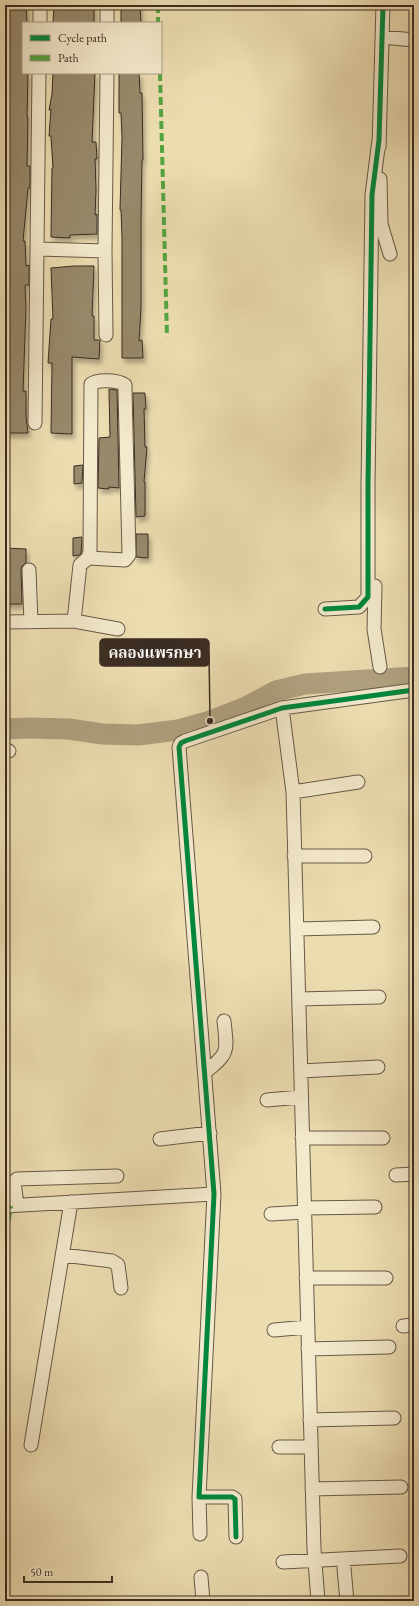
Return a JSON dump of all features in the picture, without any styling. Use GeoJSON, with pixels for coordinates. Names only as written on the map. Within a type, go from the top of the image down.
{"type":"FeatureCollection","features":[{"type":"Feature","properties":{"kind":"street"},"geometry":{"type":"LineString","coordinates":[[40,5],[40,22]]}},
{"type":"Feature","properties":{"kind":"street"},"geometry":{"type":"LineString","coordinates":[[107,5],[107,22]]}},
{"type":"Feature","properties":{"kind":"street"},"geometry":{"type":"LineString","coordinates":[[382,5],[379,140],[380,215],[383,234],[390,254]]}},
{"type":"Feature","properties":{"kind":"street"},"geometry":{"type":"LineString","coordinates":[[382,37],[414,40]]}},
{"type":"Feature","properties":{"kind":"street"},"geometry":{"type":"LineString","coordinates":[[36,423],[39,74]]}},
{"type":"Feature","properties":{"kind":"street"},"geometry":{"type":"LineString","coordinates":[[106,336],[105,251],[107,74]]}},
{"type":"Feature","properties":{"kind":"street"},"geometry":{"type":"LineString","coordinates":[[325,609],[359,607],[368,597],[372,195],[379,140]]}},
{"type":"Feature","properties":{"kind":"street"},"geometry":{"type":"LineString","coordinates":[[38,249],[105,251]]}},
{"type":"Feature","properties":{"kind":"street"},"geometry":{"type":"LineString","coordinates":[[74,621],[80,565],[90,555],[91,384],[95,380],[121,382],[125,385],[129,555],[125,560],[88,558]]}},
{"type":"Feature","properties":{"kind":"street"},"geometry":{"type":"LineString","coordinates":[[369,562],[375,575],[374,629],[380,667]]}},
{"type":"Feature","properties":{"kind":"street"},"geometry":{"type":"LineString","coordinates":[[29,570],[31,622]]}},
{"type":"Feature","properties":{"kind":"street"},"geometry":{"type":"LineString","coordinates":[[5,622],[74,621],[118,629]]}},
{"type":"Feature","properties":{"kind":"street"},"geometry":{"type":"LineString","coordinates":[[200,1534],[200,1497],[214,1194],[179,747],[181,743],[186,741],[282,708],[414,690]]}},
{"type":"Feature","properties":{"kind":"street"},"geometry":{"type":"LineString","coordinates":[[282,708],[293,792],[312,1489],[318,1601]]}},
{"type":"Feature","properties":{"kind":"street"},"geometry":{"type":"LineString","coordinates":[[293,792],[358,782]]}},
{"type":"Feature","properties":{"kind":"street"},"geometry":{"type":"LineString","coordinates":[[294,856],[364,856]]}},
{"type":"Feature","properties":{"kind":"street"},"geometry":{"type":"LineString","coordinates":[[296,929],[372,927]]}},
{"type":"Feature","properties":{"kind":"street"},"geometry":{"type":"LineString","coordinates":[[299,999],[379,998]]}},
{"type":"Feature","properties":{"kind":"street"},"geometry":{"type":"LineString","coordinates":[[205,1072],[220,1061],[225,1054],[226,1042],[224,1021]]}},
{"type":"Feature","properties":{"kind":"street"},"geometry":{"type":"LineString","coordinates":[[301,1071],[378,1067]]}},
{"type":"Feature","properties":{"kind":"street"},"geometry":{"type":"LineString","coordinates":[[267,1100],[301,1097]]}},
{"type":"Feature","properties":{"kind":"street"},"geometry":{"type":"LineString","coordinates":[[160,1139],[210,1133]]}},
{"type":"Feature","properties":{"kind":"street"},"geometry":{"type":"LineString","coordinates":[[302,1138],[383,1138]]}},
{"type":"Feature","properties":{"kind":"street"},"geometry":{"type":"LineString","coordinates":[[396,1175],[414,1174]]}},
{"type":"Feature","properties":{"kind":"street"},"geometry":{"type":"LineString","coordinates":[[117,1176],[17,1179],[14,1182],[11,1206],[214,1194]]}},
{"type":"Feature","properties":{"kind":"street"},"geometry":{"type":"LineString","coordinates":[[32,1445],[71,1202]]}},
{"type":"Feature","properties":{"kind":"street"},"geometry":{"type":"LineString","coordinates":[[271,1214],[304,1210],[375,1207]]}},
{"type":"Feature","properties":{"kind":"street"},"geometry":{"type":"LineString","coordinates":[[63,1255],[112,1262],[118,1265],[121,1288]]}},
{"type":"Feature","properties":{"kind":"street"},"geometry":{"type":"LineString","coordinates":[[306,1278],[386,1278]]}},
{"type":"Feature","properties":{"kind":"street"},"geometry":{"type":"LineString","coordinates":[[274,1330],[308,1327]]}},
{"type":"Feature","properties":{"kind":"street"},"geometry":{"type":"LineString","coordinates":[[308,1349],[389,1347]]}},
{"type":"Feature","properties":{"kind":"street"},"geometry":{"type":"LineString","coordinates":[[310,1420],[394,1418]]}},
{"type":"Feature","properties":{"kind":"street"},"geometry":{"type":"LineString","coordinates":[[279,1447],[311,1448]]}},
{"type":"Feature","properties":{"kind":"street"},"geometry":{"type":"LineString","coordinates":[[312,1489],[401,1487]]}},
{"type":"Feature","properties":{"kind":"street"},"geometry":{"type":"LineString","coordinates":[[200,1497],[232,1497],[235,1499],[236,1537]]}},
{"type":"Feature","properties":{"kind":"street"},"geometry":{"type":"LineString","coordinates":[[283,1562],[400,1556]]}},
{"type":"Feature","properties":{"kind":"street"},"geometry":{"type":"LineString","coordinates":[[344,1568],[347,1601]]}},
{"type":"Feature","properties":{"kind":"street"},"geometry":{"type":"LineString","coordinates":[[201,1577],[203,1601]]}},
{"type":"Feature","properties":{"kind":"building"},"geometry":{"type":"Polygon","coordinates":[[[8,5],[26,5],[27,22],[22,22],[22,74],[28,74],[27,166],[30,166],[30,188],[28,188],[23,241],[25,241],[26,266],[29,265],[29,285],[25,285],[26,308],[23,391],[26,391],[28,433],[6,433],[5,285],[9,42],[8,5]]]}},
{"type":"Feature","properties":{"kind":"building"},"geometry":{"type":"Polygon","coordinates":[[[54,5],[94,5],[94,22],[53,22],[54,5]]]}},
{"type":"Feature","properties":{"kind":"building"},"geometry":{"type":"Polygon","coordinates":[[[121,5],[140,5],[141,22],[121,22],[121,5]]]}},
{"type":"Feature","properties":{"kind":"building"},"geometry":{"type":"Polygon","coordinates":[[[53,74],[95,74],[92,142],[96,142],[97,159],[95,159],[95,215],[97,214],[97,234],[70,235],[70,238],[51,237],[53,168],[51,136],[49,136],[51,109],[49,110],[52,94],[53,74]]]}},
{"type":"Feature","properties":{"kind":"building"},"geometry":{"type":"Polygon","coordinates":[[[119,74],[139,74],[140,93],[142,93],[143,160],[141,218],[141,308],[139,341],[142,340],[143,358],[122,358],[122,237],[120,210],[122,137],[121,113],[119,113],[119,74]]]}},
{"type":"Feature","properties":{"kind":"building"},"geometry":{"type":"Polygon","coordinates":[[[94,266],[92,316],[94,316],[94,340],[100,340],[99,359],[72,357],[72,434],[51,433],[52,363],[48,363],[51,319],[53,319],[51,268],[94,266]]]}},
{"type":"Feature","properties":{"kind":"building"},"geometry":{"type":"Polygon","coordinates":[[[109,389],[117,390],[119,488],[109,487],[109,489],[98,488],[99,438],[110,437],[109,389]]]}},
{"type":"Feature","properties":{"kind":"building"},"geometry":{"type":"Polygon","coordinates":[[[133,393],[145,393],[145,447],[147,447],[144,482],[145,516],[136,517],[133,393]]]}},
{"type":"Feature","properties":{"kind":"building"},"geometry":{"type":"Polygon","coordinates":[[[83,465],[82,483],[74,484],[74,466],[83,465]]]}},
{"type":"Feature","properties":{"kind":"building"},"geometry":{"type":"Polygon","coordinates":[[[136,534],[148,534],[148,558],[136,557],[136,534]]]}},
{"type":"Feature","properties":{"kind":"building"},"geometry":{"type":"Polygon","coordinates":[[[82,537],[81,554],[73,556],[73,538],[82,537]]]}},
{"type":"Feature","properties":{"kind":"building"},"geometry":{"type":"Polygon","coordinates":[[[5,548],[26,549],[26,563],[22,566],[21,570],[22,604],[5,604],[5,548]]]}},
{"type":"Feature","properties":{"kind":"waterway"},"geometry":{"type":"LineString","coordinates":[[5,729],[69,729],[102,734],[138,735],[178,730],[210,721],[246,707],[276,691],[305,684],[414,677]]}},
{"type":"Feature","properties":{"kind":"marked path"},"geometry":{"type":"LineString","coordinates":[[158,5],[158,22]]}},
{"type":"Feature","properties":{"kind":"marked path"},"geometry":{"type":"LineString","coordinates":[[160,74],[167,337]]}},
{"type":"Feature","properties":{"kind":"marked path"},"geometry":{"type":"LineString","coordinates":[[5,1244],[11,1206]]}},
{"type":"Feature","properties":{"kind":"cycle path"},"geometry":{"type":"LineString","coordinates":[[325,609],[359,607],[368,597],[372,195],[379,140],[383,5]]}},
{"type":"Feature","properties":{"kind":"cycle path"},"geometry":{"type":"LineString","coordinates":[[236,1537],[235,1499],[232,1497],[199,1497],[214,1194],[179,747],[181,743],[185,741],[282,708],[414,690]]}},
{"type":"Feature","properties":{"kind":"place","name":"คลองแพรกษา"},"geometry":{"type":"Point","coordinates":[210,721]}}]}
